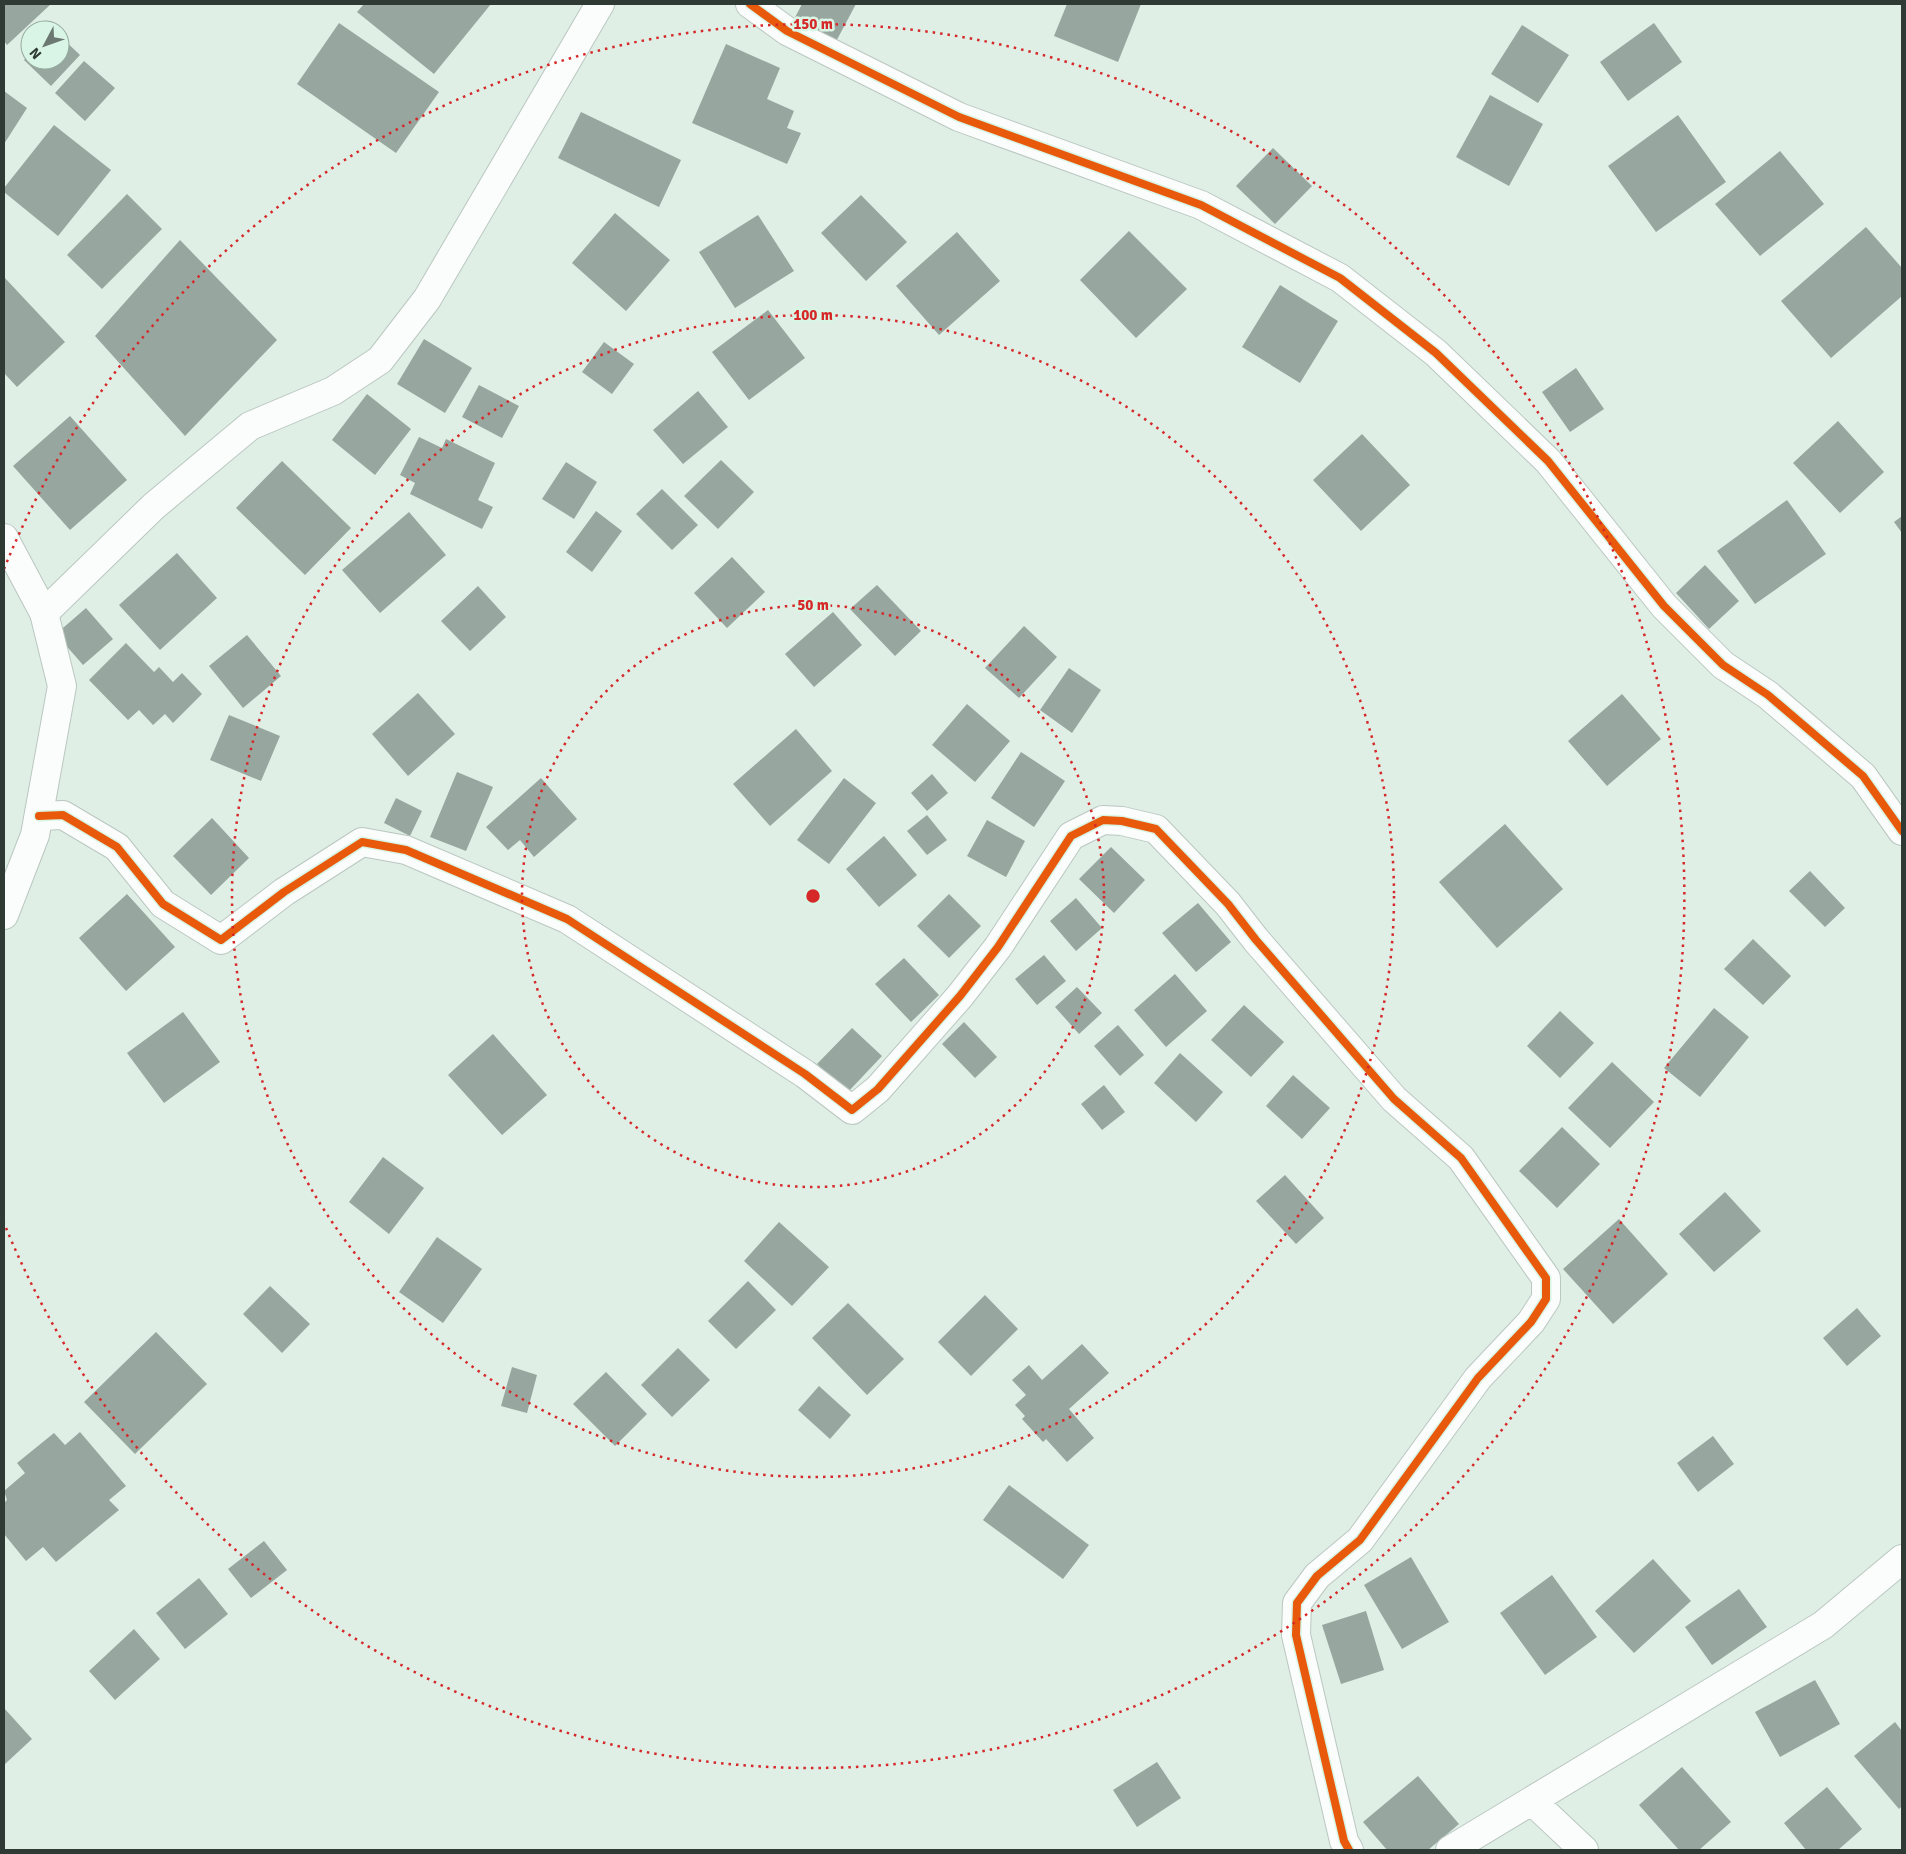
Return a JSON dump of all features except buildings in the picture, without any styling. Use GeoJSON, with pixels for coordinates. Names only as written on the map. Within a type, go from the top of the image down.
{"type":"FeatureCollection","features":[{"type":"Feature","properties":{"kind":"street"},"geometry":{"type":"LineString","coordinates":[[44,614],[154,506],[250,426],[334,392],[380,360],[427,299],[600,4]]}},
{"type":"Feature","properties":{"kind":"street"},"geometry":{"type":"LineString","coordinates":[[750,4],[787,31],[960,117],[1201,205],[1340,278],[1436,353],[1548,461],[1664,606],[1723,665],[1768,695],[1863,776],[1902,831]]}},
{"type":"Feature","properties":{"kind":"street"},"geometry":{"type":"LineString","coordinates":[[4,538],[44,614],[62,686],[35,835],[4,915]]}},
{"type":"Feature","properties":{"kind":"street"},"geometry":{"type":"LineString","coordinates":[[39,816],[63,815],[117,847],[163,904],[221,940],[284,892],[362,842],[406,850],[568,919],[805,1074],[852,1110],[878,1089],[960,996],[998,947],[1071,836],[1103,820],[1122,821],[1156,829],[1228,904],[1256,940],[1394,1099],[1461,1158],[1546,1278],[1546,1299],[1531,1322],[1478,1378],[1360,1540],[1317,1576],[1297,1603],[1298,1643],[1344,1841],[1349,1850]]}},
{"type":"Feature","properties":{"kind":"street"},"geometry":{"type":"LineString","coordinates":[[1450,1850],[1823,1625],[1902,1559]]}},
{"type":"Feature","properties":{"kind":"street"},"geometry":{"type":"LineString","coordinates":[[1532,1801],[1584,1850]]}},
{"type":"Feature","properties":{"kind":"cycle path"},"geometry":{"type":"LineString","coordinates":[[750,4],[787,31],[959,117],[1201,205],[1340,278],[1436,353],[1548,461],[1664,606],[1723,665],[1768,695],[1863,776],[1902,831]]}},
{"type":"Feature","properties":{"kind":"cycle path"},"geometry":{"type":"LineString","coordinates":[[39,816],[63,815],[117,847],[163,904],[221,940],[284,892],[362,842],[406,850],[567,919],[805,1074],[852,1110],[878,1089],[960,996],[998,947],[1071,836],[1103,820],[1122,821],[1156,829],[1228,904],[1256,940],[1394,1099],[1461,1158],[1546,1278],[1546,1299],[1531,1322],[1478,1378],[1360,1540],[1317,1576],[1297,1603],[1296,1635],[1344,1841],[1349,1850]]}}]}
